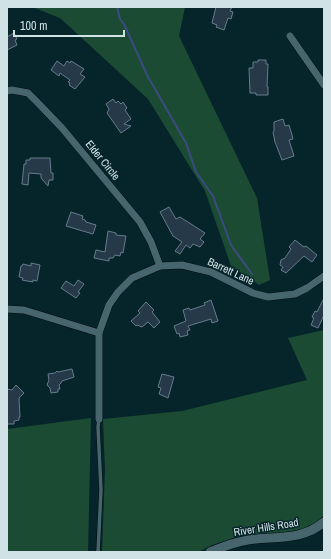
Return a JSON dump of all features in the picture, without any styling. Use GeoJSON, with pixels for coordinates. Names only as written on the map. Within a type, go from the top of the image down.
{"type":"FeatureCollection","features":[{"type":"Feature","properties":{"kind":"street"},"geometry":{"type":"LineString","coordinates":[[290,36],[324,85]]}},
{"type":"Feature","properties":{"kind":"street","name":"Elder Circle"},"geometry":{"type":"LineString","coordinates":[[7,91],[12,90],[28,93],[62,128],[140,222],[151,242],[160,266]]}},
{"type":"Feature","properties":{"kind":"street","name":"Barrett Lane"},"geometry":{"type":"LineString","coordinates":[[99,419],[100,333],[109,305],[118,292],[132,278],[160,266],[182,265],[196,267],[211,272],[253,293],[268,297],[296,294],[324,276]]}},
{"type":"Feature","properties":{"kind":"street"},"geometry":{"type":"LineString","coordinates":[[7,309],[24,310],[100,333]]}},
{"type":"Feature","properties":{"kind":"street","name":"River Hills Road"},"geometry":{"type":"LineString","coordinates":[[210,552],[246,540],[298,535],[309,532],[324,522]]}},
{"type":"Feature","properties":{"kind":"lane"},"geometry":{"type":"LineString","coordinates":[[98,552],[101,490],[98,428],[99,419]]}},
{"type":"Feature","properties":{"kind":"green space"},"geometry":{"type":"Polygon","coordinates":[[[32,7],[185,7],[179,36],[257,198],[270,280],[259,285],[231,266],[205,191],[148,99],[60,18],[32,7]]]}},
{"type":"Feature","properties":{"kind":"green space"},"geometry":{"type":"Polygon","coordinates":[[[324,330],[324,515],[315,524],[302,529],[278,534],[242,535],[212,545],[198,552],[102,552],[105,470],[103,419],[182,411],[307,380],[288,338],[324,330]]]}},
{"type":"Feature","properties":{"kind":"green space"},"geometry":{"type":"Polygon","coordinates":[[[91,418],[88,552],[7,552],[7,429],[91,418]]]}},
{"type":"Feature","properties":{"kind":"building"},"geometry":{"type":"Polygon","coordinates":[[[216,7],[232,7],[230,11],[233,12],[231,19],[228,18],[224,30],[216,27],[217,25],[212,23],[216,7]]]}},
{"type":"Feature","properties":{"kind":"building"},"geometry":{"type":"Polygon","coordinates":[[[14,33],[17,39],[15,40],[17,45],[7,50],[7,37],[14,33]]]}},
{"type":"Feature","properties":{"kind":"building"},"geometry":{"type":"Polygon","coordinates":[[[258,60],[266,60],[266,64],[268,64],[268,95],[256,95],[256,93],[250,93],[249,68],[253,68],[253,62],[258,62],[258,60]]]}},
{"type":"Feature","properties":{"kind":"building"},"geometry":{"type":"Polygon","coordinates":[[[57,61],[64,66],[67,61],[70,63],[71,61],[84,69],[80,74],[85,77],[75,89],[69,85],[70,83],[68,82],[70,80],[60,73],[59,76],[51,70],[57,61]]]}},
{"type":"Feature","properties":{"kind":"building"},"geometry":{"type":"Polygon","coordinates":[[[113,99],[116,103],[118,101],[121,104],[123,102],[127,108],[125,110],[131,119],[124,124],[131,126],[121,133],[107,113],[109,109],[106,104],[113,99]]]}},
{"type":"Feature","properties":{"kind":"building"},"geometry":{"type":"Polygon","coordinates":[[[283,119],[285,126],[289,125],[292,135],[293,139],[289,140],[294,156],[282,160],[273,132],[274,122],[283,119]]]}},
{"type":"Feature","properties":{"kind":"building"},"geometry":{"type":"Polygon","coordinates":[[[30,158],[50,158],[53,180],[49,180],[48,186],[41,178],[41,174],[29,173],[28,185],[22,184],[24,164],[26,164],[26,160],[30,160],[30,158]]]}},
{"type":"Feature","properties":{"kind":"building"},"geometry":{"type":"Polygon","coordinates":[[[169,207],[176,219],[180,217],[205,233],[200,239],[204,242],[200,247],[193,244],[190,248],[186,245],[180,254],[175,251],[182,242],[173,236],[160,212],[169,207]]]}},
{"type":"Feature","properties":{"kind":"building"},"geometry":{"type":"Polygon","coordinates":[[[71,212],[83,216],[82,219],[86,222],[96,225],[93,234],[66,226],[71,212]]]}},
{"type":"Feature","properties":{"kind":"building"},"geometry":{"type":"Polygon","coordinates":[[[108,231],[116,233],[116,235],[126,236],[123,253],[121,252],[120,256],[115,255],[113,258],[109,258],[109,261],[94,258],[96,250],[105,252],[108,231]]]}},
{"type":"Feature","properties":{"kind":"building"},"geometry":{"type":"Polygon","coordinates":[[[295,240],[304,247],[306,246],[317,255],[312,262],[304,256],[286,273],[281,270],[283,267],[280,265],[281,260],[285,258],[291,249],[289,247],[295,240]]]}},
{"type":"Feature","properties":{"kind":"building"},"geometry":{"type":"Polygon","coordinates":[[[31,263],[40,265],[37,281],[33,280],[33,282],[22,280],[23,278],[19,277],[21,266],[23,264],[31,266],[31,263]]]}},
{"type":"Feature","properties":{"kind":"building"},"geometry":{"type":"Polygon","coordinates":[[[78,280],[84,284],[78,292],[80,293],[76,298],[61,288],[66,281],[74,286],[78,280]]]}},
{"type":"Feature","properties":{"kind":"building"},"geometry":{"type":"Polygon","coordinates":[[[324,298],[324,315],[318,328],[311,325],[314,318],[312,317],[315,311],[317,312],[324,298]]]}},
{"type":"Feature","properties":{"kind":"building"},"geometry":{"type":"Polygon","coordinates":[[[211,300],[218,321],[212,323],[211,319],[188,326],[190,330],[187,331],[188,335],[180,337],[174,326],[186,321],[183,310],[189,308],[190,310],[205,305],[204,303],[211,300]]]}},
{"type":"Feature","properties":{"kind":"building"},"geometry":{"type":"Polygon","coordinates":[[[146,302],[154,310],[152,312],[160,322],[154,328],[148,322],[142,327],[136,326],[131,321],[140,313],[138,311],[146,302]]]}},
{"type":"Feature","properties":{"kind":"building"},"geometry":{"type":"Polygon","coordinates":[[[72,369],[74,377],[62,381],[59,385],[60,389],[58,389],[58,392],[51,393],[50,388],[47,385],[49,380],[48,374],[72,369]]]}},
{"type":"Feature","properties":{"kind":"building"},"geometry":{"type":"Polygon","coordinates":[[[162,374],[174,377],[168,398],[159,394],[161,388],[158,387],[162,374]]]}},
{"type":"Feature","properties":{"kind":"building"},"geometry":{"type":"Polygon","coordinates":[[[16,385],[24,393],[19,398],[20,417],[19,420],[14,421],[14,424],[7,424],[7,389],[12,390],[16,385]]]}},
{"type":"Feature","properties":{"kind":"waterway"},"geometry":{"type":"LineString","coordinates":[[117,7],[120,19],[124,24],[147,75],[186,143],[196,172],[213,196],[231,245],[252,274]]}}]}
